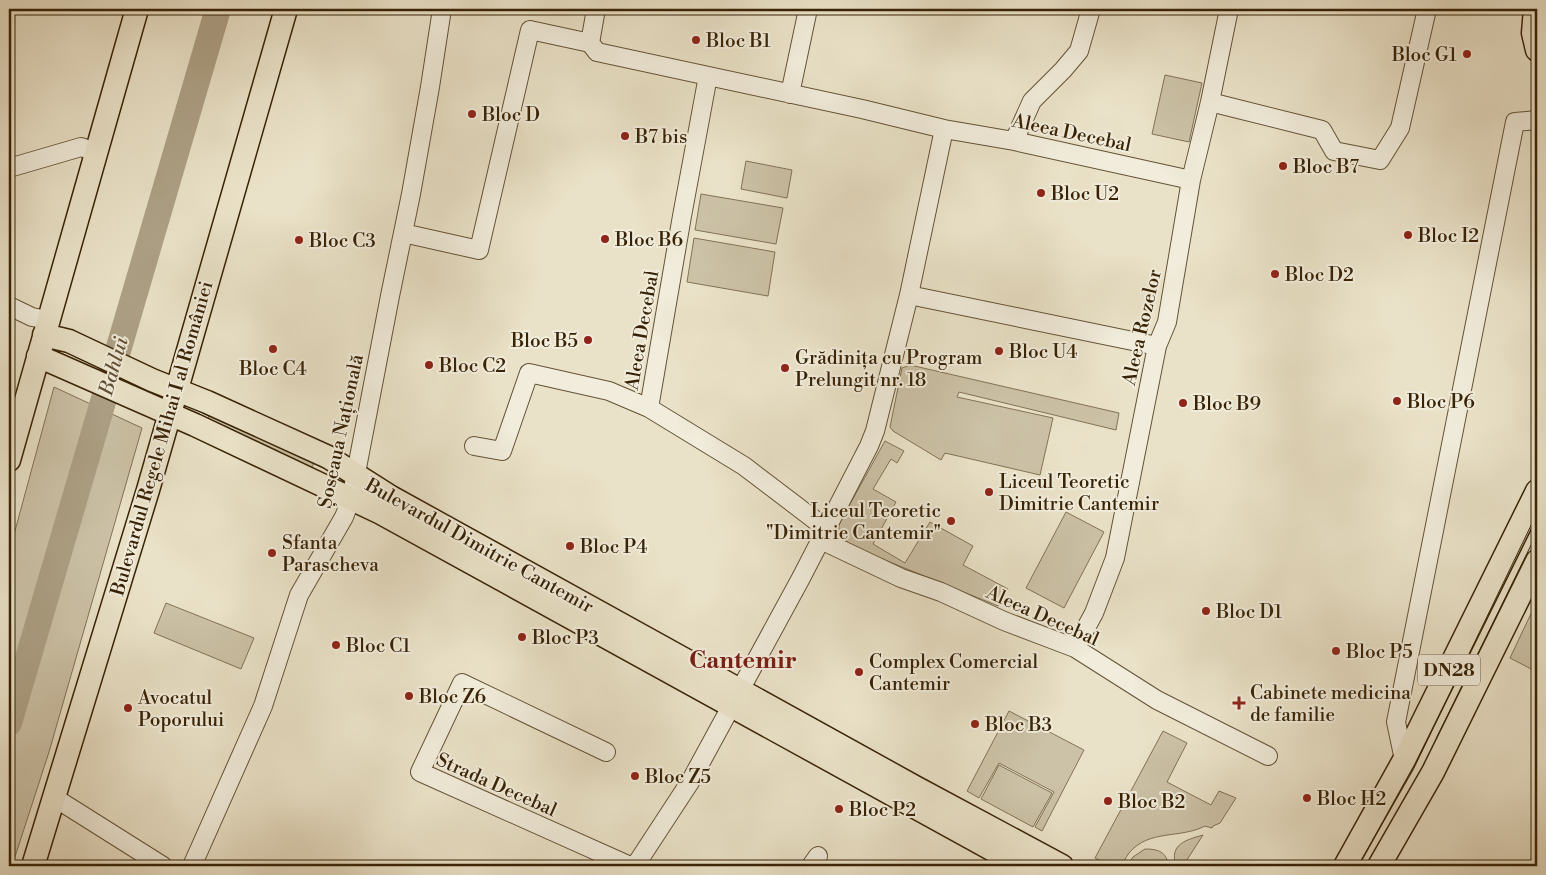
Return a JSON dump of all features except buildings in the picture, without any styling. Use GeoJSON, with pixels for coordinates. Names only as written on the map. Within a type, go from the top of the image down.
{"type":"FeatureCollection","features":[{"type":"Feature","properties":{"kind":"main road"},"geometry":{"type":"LineString","coordinates":[[9,460],[137,9]]}},
{"type":"Feature","properties":{"kind":"main road","name":"Bulevardul Regele Mihai I al României"},"geometry":{"type":"LineString","coordinates":[[33,866],[170,414],[286,9]]}},
{"type":"Feature","properties":{"kind":"main road"},"geometry":{"type":"LineString","coordinates":[[1535,9],[1535,41]]}},
{"type":"Feature","properties":{"kind":"main road","name":"Bulevardul Dimitrie Cantemir"},"geometry":{"type":"LineString","coordinates":[[43,337],[69,341],[328,458],[1022,866]]}},
{"type":"Feature","properties":{"kind":"main road","name":"Bulevardul Dimitrie Cantemir"},"geometry":{"type":"LineString","coordinates":[[43,337],[60,365],[170,414],[351,499],[735,697],[834,742],[1062,866]]}},
{"type":"Feature","properties":{"kind":"main road","name":"DN28"},"geometry":{"type":"LineString","coordinates":[[1345,866],[1404,760],[1536,498]]}},
{"type":"Feature","properties":{"kind":"main road","name":"DN28"},"geometry":{"type":"LineString","coordinates":[[1379,866],[1432,772],[1537,561]]}},
{"type":"Feature","properties":{"kind":"street","name":"Șoseaua Națională"},"geometry":{"type":"LineString","coordinates":[[192,866],[263,706],[299,595],[344,517],[351,499],[403,233],[430,87],[442,9]]}},
{"type":"Feature","properties":{"kind":"street"},"geometry":{"type":"LineString","coordinates":[[590,43],[596,9]]}},
{"type":"Feature","properties":{"kind":"street"},"geometry":{"type":"LineString","coordinates":[[790,94],[808,9]]}},
{"type":"Feature","properties":{"kind":"street"},"geometry":{"type":"LineString","coordinates":[[1014,141],[1032,101],[1079,51],[1091,9]]}},
{"type":"Feature","properties":{"kind":"street","name":"Aleea Rozelor"},"geometry":{"type":"LineString","coordinates":[[1075,648],[1094,613],[1115,558],[1157,346],[1167,322],[1191,180],[1210,102],[1229,9]]}},
{"type":"Feature","properties":{"kind":"street"},"geometry":{"type":"LineString","coordinates":[[1210,102],[1322,130],[1334,151],[1380,160],[1400,128],[1427,9]]}},
{"type":"Feature","properties":{"kind":"street","name":"Aleea Decebal"},"geometry":{"type":"LineString","coordinates":[[403,233],[479,250],[530,30],[590,43],[597,52],[862,109],[944,129],[1014,141],[1191,180]]}},
{"type":"Feature","properties":{"kind":"street","name":"Aleea Decebal"},"geometry":{"type":"LineString","coordinates":[[708,76],[649,408],[744,466],[815,520],[824,534],[901,578],[941,592],[1004,621],[1075,648],[1157,700],[1268,756]]}},
{"type":"Feature","properties":{"kind":"street"},"geometry":{"type":"LineString","coordinates":[[1404,760],[1396,722],[1514,122],[1537,120]]}},
{"type":"Feature","properties":{"kind":"street"},"geometry":{"type":"LineString","coordinates":[[635,866],[690,782],[735,697],[776,626],[869,446],[875,431],[909,296],[944,129]]}},
{"type":"Feature","properties":{"kind":"street"},"geometry":{"type":"LineString","coordinates":[[9,168],[80,148],[96,152]]}},
{"type":"Feature","properties":{"kind":"street"},"geometry":{"type":"LineString","coordinates":[[909,296],[1157,346]]}},
{"type":"Feature","properties":{"kind":"street"},"geometry":{"type":"LineString","coordinates":[[9,306],[32,316],[43,337]]}},
{"type":"Feature","properties":{"kind":"street"},"geometry":{"type":"LineString","coordinates":[[474,446],[502,451],[528,373],[609,391],[649,408]]}},
{"type":"Feature","properties":{"kind":"street","name":"Strada Decebal"},"geometry":{"type":"LineString","coordinates":[[606,752],[462,683],[420,772],[630,866]]}},
{"type":"Feature","properties":{"kind":"street"},"geometry":{"type":"LineString","coordinates":[[55,798],[163,866]]}},
{"type":"Feature","properties":{"kind":"shaded area"},"geometry":{"type":"Polygon","coordinates":[[[1165,75],[1202,83],[1189,142],[1152,134],[1165,75]]]}},
{"type":"Feature","properties":{"kind":"shaded area"},"geometry":{"type":"Polygon","coordinates":[[[746,161],[792,170],[787,198],[741,189],[746,161]]]}},
{"type":"Feature","properties":{"kind":"shaded area"},"geometry":{"type":"Polygon","coordinates":[[[701,194],[783,208],[776,244],[695,230],[701,194]]]}},
{"type":"Feature","properties":{"kind":"shaded area"},"geometry":{"type":"Polygon","coordinates":[[[694,238],[775,252],[768,296],[687,282],[694,238]]]}},
{"type":"Feature","properties":{"kind":"shaded area"},"geometry":{"type":"Polygon","coordinates":[[[910,365],[1119,413],[1116,430],[959,392],[957,397],[1053,418],[1040,475],[945,453],[941,460],[893,431],[890,427],[902,368],[910,365]]]}},
{"type":"Feature","properties":{"kind":"shaded area"},"geometry":{"type":"Polygon","coordinates":[[[54,387],[142,428],[49,752],[12,866],[9,866],[9,553],[54,387]]]}},
{"type":"Feature","properties":{"kind":"shaded area"},"geometry":{"type":"Polygon","coordinates":[[[210,414],[314,463],[310,471],[206,422],[210,414]]]}},
{"type":"Feature","properties":{"kind":"shaded area"},"geometry":{"type":"Polygon","coordinates":[[[885,441],[904,451],[897,463],[891,459],[873,489],[896,502],[873,544],[905,563],[930,522],[973,546],[963,565],[1008,589],[998,606],[853,547],[839,534],[839,524],[885,441]]]}},
{"type":"Feature","properties":{"kind":"shaded area"},"geometry":{"type":"Polygon","coordinates":[[[1066,512],[1104,532],[1064,608],[1026,588],[1066,512]]]}},
{"type":"Feature","properties":{"kind":"shaded area"},"geometry":{"type":"Polygon","coordinates":[[[1537,601],[1537,672],[1510,658],[1537,601]]]}},
{"type":"Feature","properties":{"kind":"shaded area"},"geometry":{"type":"Polygon","coordinates":[[[166,603],[254,638],[241,669],[154,633],[166,603]]]}},
{"type":"Feature","properties":{"kind":"shaded area"},"geometry":{"type":"Polygon","coordinates":[[[1009,711],[1084,750],[1042,831],[1035,827],[1054,792],[999,763],[979,798],[967,791],[1009,711]]]}},
{"type":"Feature","properties":{"kind":"shaded area"},"geometry":{"type":"Polygon","coordinates":[[[1163,731],[1187,743],[1167,782],[1211,805],[1219,791],[1236,798],[1220,823],[1212,828],[1205,826],[1195,830],[1146,840],[1129,853],[1120,866],[1111,866],[1095,858],[1163,731]]]}},
{"type":"Feature","properties":{"kind":"shaded area"},"geometry":{"type":"Polygon","coordinates":[[[999,765],[1052,793],[1033,827],[981,799],[999,765]]]}},
{"type":"Feature","properties":{"kind":"shaded area"},"geometry":{"type":"Polygon","coordinates":[[[1203,835],[1183,866],[1176,866],[1175,853],[1180,844],[1203,835]]]}},
{"type":"Feature","properties":{"kind":"shaded area"},"geometry":{"type":"Polygon","coordinates":[[[1145,849],[1164,854],[1169,866],[1127,866],[1133,857],[1145,849]]]}},
{"type":"Feature","properties":{"kind":"waterway","name":"Bahlui"},"geometry":{"type":"LineString","coordinates":[[9,723],[218,9]]}},
{"type":"Feature","properties":{"kind":"tram line"},"geometry":{"type":"LineString","coordinates":[[1358,866],[1413,770],[1537,513]]}},
{"type":"Feature","properties":{"kind":"tram line"},"geometry":{"type":"LineString","coordinates":[[1437,737],[1537,533]]}},
{"type":"Feature","properties":{"kind":"place","name":"Bloc B1"},"geometry":{"type":"Point","coordinates":[696,40]}},
{"type":"Feature","properties":{"kind":"place","name":"Bloc G1"},"geometry":{"type":"Point","coordinates":[1467,54]}},
{"type":"Feature","properties":{"kind":"place","name":"Bloc D"},"geometry":{"type":"Point","coordinates":[472,114]}},
{"type":"Feature","properties":{"kind":"place","name":"B7 bis"},"geometry":{"type":"Point","coordinates":[625,136]}},
{"type":"Feature","properties":{"kind":"place","name":"Bloc B7"},"geometry":{"type":"Point","coordinates":[1283,166]}},
{"type":"Feature","properties":{"kind":"place","name":"Bloc U2"},"geometry":{"type":"Point","coordinates":[1041,193]}},
{"type":"Feature","properties":{"kind":"place","name":"Bloc I2"},"geometry":{"type":"Point","coordinates":[1408,235]}},
{"type":"Feature","properties":{"kind":"place","name":"Bloc B6"},"geometry":{"type":"Point","coordinates":[605,239]}},
{"type":"Feature","properties":{"kind":"place","name":"Bloc C3"},"geometry":{"type":"Point","coordinates":[299,240]}},
{"type":"Feature","properties":{"kind":"place","name":"Bloc D2"},"geometry":{"type":"Point","coordinates":[1275,274]}},
{"type":"Feature","properties":{"kind":"place","name":"Bloc B5"},"geometry":{"type":"Point","coordinates":[588,340]}},
{"type":"Feature","properties":{"kind":"place","name":"Bloc C4"},"geometry":{"type":"Point","coordinates":[273,349]}},
{"type":"Feature","properties":{"kind":"place","name":"Bloc U4"},"geometry":{"type":"Point","coordinates":[999,351]}},
{"type":"Feature","properties":{"kind":"place","name":"Bloc C2"},"geometry":{"type":"Point","coordinates":[429,365]}},
{"type":"Feature","properties":{"kind":"place","name":"Grădinița cu Program Prelungit nr. 18"},"geometry":{"type":"Point","coordinates":[785,368]}},
{"type":"Feature","properties":{"kind":"place","name":"Bloc P6"},"geometry":{"type":"Point","coordinates":[1397,401]}},
{"type":"Feature","properties":{"kind":"place","name":"Bloc B9"},"geometry":{"type":"Point","coordinates":[1183,403]}},
{"type":"Feature","properties":{"kind":"place","name":"Liceul Teoretic Dimitrie Cantemir"},"geometry":{"type":"Point","coordinates":[989,492]}},
{"type":"Feature","properties":{"kind":"place","name":"Liceul Teoretic \"Dimitrie Cantemir\""},"geometry":{"type":"Point","coordinates":[951,521]}},
{"type":"Feature","properties":{"kind":"place","name":"Bloc P4"},"geometry":{"type":"Point","coordinates":[570,546]}},
{"type":"Feature","properties":{"kind":"place","name":"Sfanta Parascheva"},"geometry":{"type":"Point","coordinates":[272,553]}},
{"type":"Feature","properties":{"kind":"place","name":"Bloc D1"},"geometry":{"type":"Point","coordinates":[1206,611]}},
{"type":"Feature","properties":{"kind":"place","name":"Bloc P3"},"geometry":{"type":"Point","coordinates":[522,637]}},
{"type":"Feature","properties":{"kind":"place","name":"Bloc C1"},"geometry":{"type":"Point","coordinates":[336,645]}},
{"type":"Feature","properties":{"kind":"place","name":"Bloc P5"},"geometry":{"type":"Point","coordinates":[1336,651]}},
{"type":"Feature","properties":{"kind":"place","name":"Complex Comercial Cantemir"},"geometry":{"type":"Point","coordinates":[859,672]}},
{"type":"Feature","properties":{"kind":"place","name":"Bloc Z6"},"geometry":{"type":"Point","coordinates":[409,696]}},
{"type":"Feature","properties":{"kind":"place","name":"Cabinete medicina de familie"},"geometry":{"type":"Point","coordinates":[1239,703]}},
{"type":"Feature","properties":{"kind":"place","name":"Avocatul Poporului"},"geometry":{"type":"Point","coordinates":[128,708]}},
{"type":"Feature","properties":{"kind":"place","name":"Bloc B3"},"geometry":{"type":"Point","coordinates":[975,724]}},
{"type":"Feature","properties":{"kind":"place","name":"Bloc Z5"},"geometry":{"type":"Point","coordinates":[635,776]}},
{"type":"Feature","properties":{"kind":"place","name":"Bloc H2"},"geometry":{"type":"Point","coordinates":[1307,798]}},
{"type":"Feature","properties":{"kind":"place","name":"Bloc B2"},"geometry":{"type":"Point","coordinates":[1108,801]}},
{"type":"Feature","properties":{"kind":"place","name":"Bloc P2"},"geometry":{"type":"Point","coordinates":[839,809]}},
{"type":"Feature","properties":{"kind":"district","name":"Cantemir"},"geometry":{"type":"Point","coordinates":[743,660]}}]}
